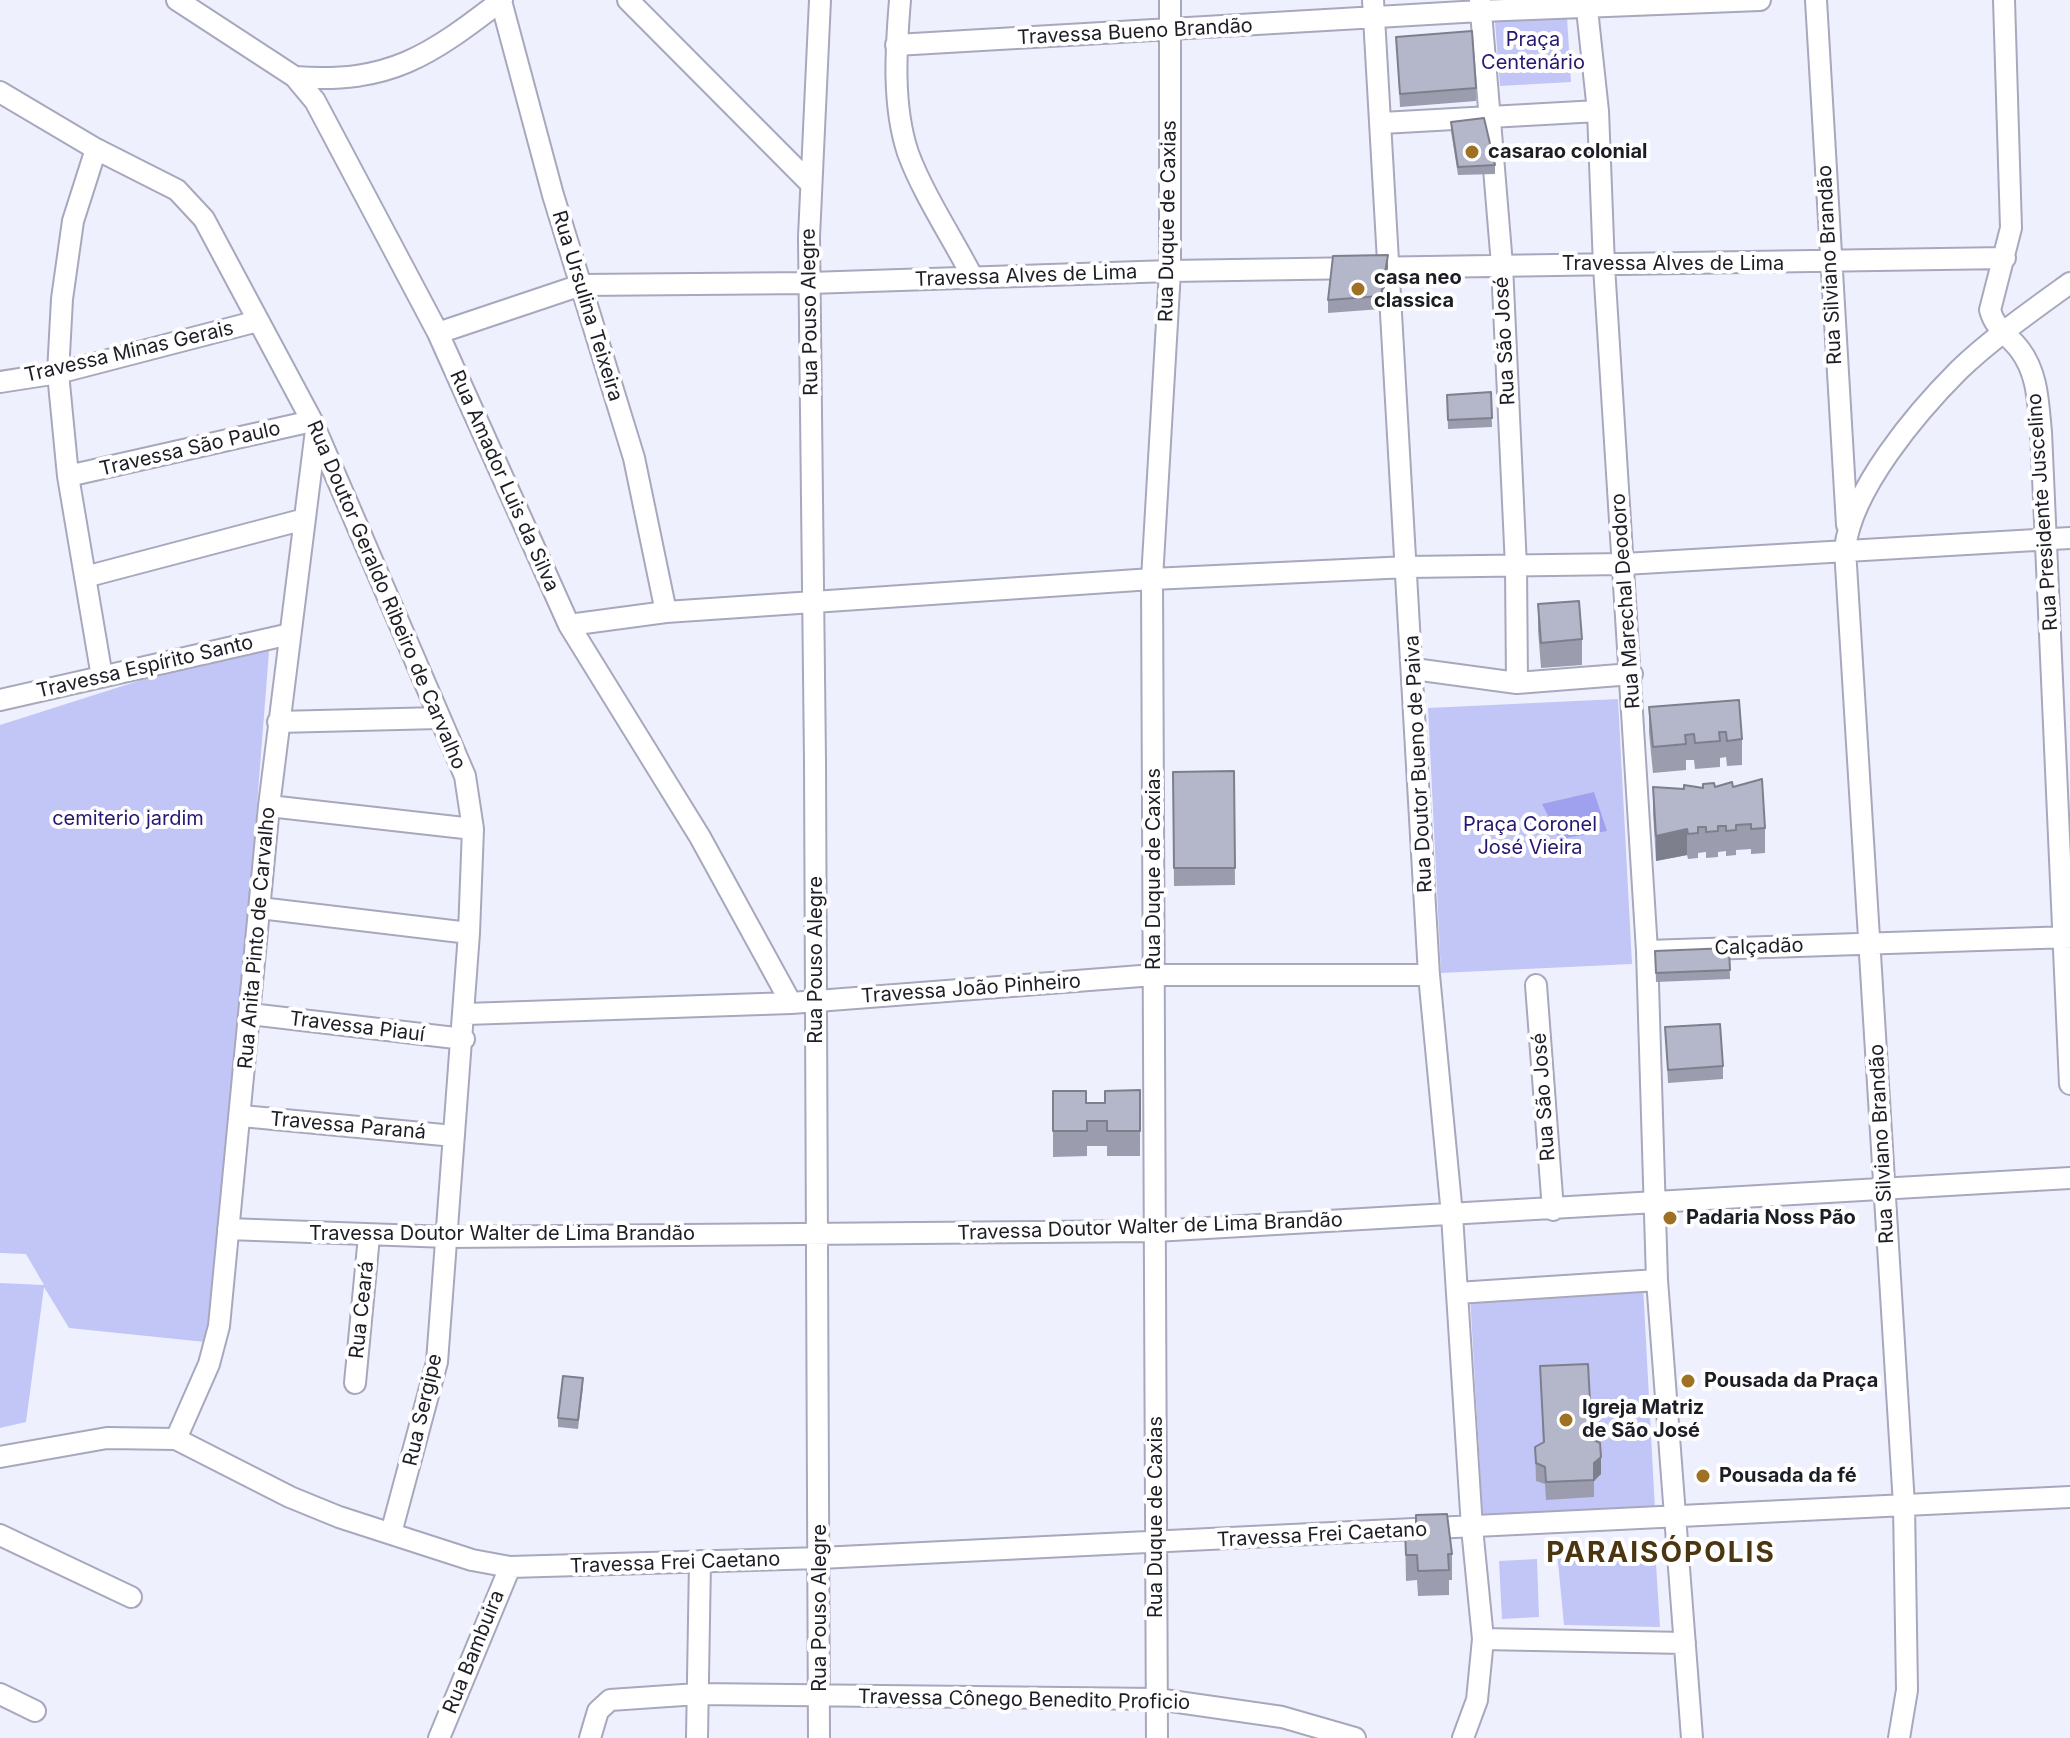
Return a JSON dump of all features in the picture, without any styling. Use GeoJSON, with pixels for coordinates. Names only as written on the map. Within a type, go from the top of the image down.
{"type":"FeatureCollection","features":[{"type":"Feature","properties":{"kind":"street","name":"Rua Amador Luis da Silva"},"geometry":{"type":"LineString","coordinates":[[177,0],[295,77],[315,101],[438,333],[569,625],[700,837],[791,1003]]}},
{"type":"Feature","properties":{"kind":"street"},"geometry":{"type":"LineString","coordinates":[[295,77],[340,80],[388,72],[429,53],[501,0]]}},
{"type":"Feature","properties":{"kind":"street","name":"Rua Ursulina Teixeira"},"geometry":{"type":"LineString","coordinates":[[501,0],[581,285],[634,458],[666,612]]}},
{"type":"Feature","properties":{"kind":"street"},"geometry":{"type":"LineString","coordinates":[[628,0],[809,182]]}},
{"type":"Feature","properties":{"kind":"street","name":"Rua Pouso Alegre"},"geometry":{"type":"LineString","coordinates":[[819,1738],[809,182],[820,0]]}},
{"type":"Feature","properties":{"kind":"street"},"geometry":{"type":"LineString","coordinates":[[900,0],[896,45],[900,112],[908,153],[973,278]]}},
{"type":"Feature","properties":{"kind":"street","name":"Rua Duque de Caxias"},"geometry":{"type":"LineString","coordinates":[[1157,1738],[1152,579],[1170,271],[1170,0]]}},
{"type":"Feature","properties":{"kind":"street"},"geometry":{"type":"LineString","coordinates":[[1374,10],[1760,0]]}},
{"type":"Feature","properties":{"kind":"street","name":"Rua Silviano Brandão"},"geometry":{"type":"LineString","coordinates":[[1816,0],[1904,1505],[1907,1690],[1899,1738]]}},
{"type":"Feature","properties":{"kind":"street","name":"Rua Marechal Deodoro"},"geometry":{"type":"LineString","coordinates":[[1586,4],[1598,111],[1604,266],[1632,674],[1647,951],[1657,1280],[1692,1738]]}},
{"type":"Feature","properties":{"kind":"street"},"geometry":{"type":"LineString","coordinates":[[2004,335],[1994,323],[1990,310],[2011,228],[2008,4]]}},
{"type":"Feature","properties":{"kind":"street","name":"Rua São José"},"geometry":{"type":"LineString","coordinates":[[1480,6],[1502,265],[1516,567],[1517,683]]}},
{"type":"Feature","properties":{"kind":"street","name":"Travessa Bueno Brandão"},"geometry":{"type":"LineString","coordinates":[[896,45],[1169,30],[1374,10]]}},
{"type":"Feature","properties":{"kind":"street","name":"Rua Doutor Bueno de Paiva"},"geometry":{"type":"LineString","coordinates":[[1374,10],[1414,669],[1429,975],[1452,1215],[1472,1528],[1483,1639],[1477,1700],[1463,1738]]}},
{"type":"Feature","properties":{"kind":"street","name":"Rua Doutor Geraldo Ribeiro de Carvalho"},"geometry":{"type":"LineString","coordinates":[[0,92],[96,149],[177,190],[204,219],[314,425],[465,776],[473,829],[466,1014],[448,1237]]}},
{"type":"Feature","properties":{"kind":"street"},"geometry":{"type":"LineString","coordinates":[[1382,123],[1598,111]]}},
{"type":"Feature","properties":{"kind":"street"},"geometry":{"type":"LineString","coordinates":[[96,149],[73,221],[62,299],[58,373],[68,476],[102,677]]}},
{"type":"Feature","properties":{"kind":"street","name":"Travessa Alves de Lima"},"geometry":{"type":"LineString","coordinates":[[438,333],[581,285],[810,283],[1170,271],[2005,258]]}},
{"type":"Feature","properties":{"kind":"street"},"geometry":{"type":"LineString","coordinates":[[1846,539],[1866,489],[1912,423],[1960,369],[2070,283]]}},
{"type":"Feature","properties":{"kind":"street","name":"Travessa Minas Gerais"},"geometry":{"type":"LineString","coordinates":[[0,382],[58,373],[258,321]]}},
{"type":"Feature","properties":{"kind":"street","name":"Rua Presidente Juscelino"},"geometry":{"type":"LineString","coordinates":[[2004,335],[2019,347],[2032,368],[2036,389],[2067,938],[2070,1084]]}},
{"type":"Feature","properties":{"kind":"street","name":"Travessa São Paulo"},"geometry":{"type":"LineString","coordinates":[[68,476],[314,425]]}},
{"type":"Feature","properties":{"kind":"street","name":"Rua Anita Pinto de Carvalho"},"geometry":{"type":"LineString","coordinates":[[176,1439],[215,1343],[242,1116],[278,722],[314,425]]}},
{"type":"Feature","properties":{"kind":"street"},"geometry":{"type":"LineString","coordinates":[[85,577],[305,519]]}},
{"type":"Feature","properties":{"kind":"street"},"geometry":{"type":"LineString","coordinates":[[569,625],[666,612],[1152,579],[1408,567],[1624,564],[1846,539],[2070,538]]}},
{"type":"Feature","properties":{"kind":"street","name":"Travessa Espírito Santo"},"geometry":{"type":"LineString","coordinates":[[0,697],[290,634]]}},
{"type":"Feature","properties":{"kind":"street"},"geometry":{"type":"LineString","coordinates":[[1414,669],[1517,683],[1632,674]]}},
{"type":"Feature","properties":{"kind":"street"},"geometry":{"type":"LineString","coordinates":[[278,722],[439,718]]}},
{"type":"Feature","properties":{"kind":"street"},"geometry":{"type":"LineString","coordinates":[[269,806],[473,829]]}},
{"type":"Feature","properties":{"kind":"street"},"geometry":{"type":"LineString","coordinates":[[260,908],[469,933]]}},
{"type":"Feature","properties":{"kind":"street","name":"Calçadão"},"geometry":{"type":"LineString","coordinates":[[1647,951],[2067,938]]}},
{"type":"Feature","properties":{"kind":"street","name":"Travessa João Pinheiro"},"geometry":{"type":"LineString","coordinates":[[466,1014],[791,1003],[1154,975],[1429,975]]}},
{"type":"Feature","properties":{"kind":"street","name":"Rua São José"},"geometry":{"type":"LineString","coordinates":[[1536,985],[1553,1210]]}},
{"type":"Feature","properties":{"kind":"street","name":"Travessa Piauí"},"geometry":{"type":"LineString","coordinates":[[250,1014],[464,1039]]}},
{"type":"Feature","properties":{"kind":"street","name":"Travessa Paraná"},"geometry":{"type":"LineString","coordinates":[[242,1116],[454,1136]]}},
{"type":"Feature","properties":{"kind":"street","name":"Travessa Doutor Walter de Lima Brandão"},"geometry":{"type":"LineString","coordinates":[[228,1229],[448,1237],[1155,1231],[2070,1178]]}},
{"type":"Feature","properties":{"kind":"street","name":"Rua Ceará"},"geometry":{"type":"LineString","coordinates":[[355,1383],[369,1236]]}},
{"type":"Feature","properties":{"kind":"street","name":"Rua Sergipe"},"geometry":{"type":"LineString","coordinates":[[391,1533],[437,1362],[448,1237]]}},
{"type":"Feature","properties":{"kind":"street"},"geometry":{"type":"LineString","coordinates":[[1457,1293],[1657,1280]]}},
{"type":"Feature","properties":{"kind":"street","name":"Travessa Frei Caetano"},"geometry":{"type":"LineString","coordinates":[[0,1457],[107,1438],[176,1439],[290,1497],[472,1560],[510,1567],[820,1558],[1673,1516]]}},
{"type":"Feature","properties":{"kind":"street"},"geometry":{"type":"LineString","coordinates":[[1673,1516],[2070,1497]]}},
{"type":"Feature","properties":{"kind":"street"},"geometry":{"type":"LineString","coordinates":[[0,1535],[131,1597]]}},
{"type":"Feature","properties":{"kind":"street"},"geometry":{"type":"LineString","coordinates":[[697,1738],[700,1561]]}},
{"type":"Feature","properties":{"kind":"street","name":"Rua Bambuira"},"geometry":{"type":"LineString","coordinates":[[439,1738],[510,1567]]}},
{"type":"Feature","properties":{"kind":"street"},"geometry":{"type":"LineString","coordinates":[[1483,1639],[1685,1643]]}},
{"type":"Feature","properties":{"kind":"street"},"geometry":{"type":"LineString","coordinates":[[0,1694],[35,1711]]}},
{"type":"Feature","properties":{"kind":"street","name":"Travessa Cônego Benedito Proficio"},"geometry":{"type":"LineString","coordinates":[[590,1738],[598,1711],[610,1700],[698,1694],[1157,1699],[1282,1717],[1355,1738]]}},
{"type":"Feature","properties":{"kind":"green space","name":"Praça Centenário"},"geometry":{"type":"Polygon","coordinates":[[[1567,17],[1571,82],[1500,86],[1495,22],[1567,17]]]}},
{"type":"Feature","properties":{"kind":"green space","name":"cemiterio jardim"},"geometry":{"type":"Polygon","coordinates":[[[270,639],[215,1343],[69,1328],[44,1287],[26,1422],[0,1428],[0,1283],[44,1285],[26,1254],[0,1253],[0,725],[270,639]]]}},
{"type":"Feature","properties":{"kind":"green space","name":"Praça Coronel José Vieira"},"geometry":{"type":"Polygon","coordinates":[[[1618,699],[1632,964],[1441,973],[1428,708],[1618,699]]]}},
{"type":"Feature","properties":{"kind":"green space"},"geometry":{"type":"Polygon","coordinates":[[[1643,1285],[1655,1510],[1483,1520],[1470,1296],[1643,1285]]]}},
{"type":"Feature","properties":{"kind":"green space"},"geometry":{"type":"Polygon","coordinates":[[[1655,1548],[1660,1627],[1564,1625],[1557,1552],[1655,1548]]]}},
{"type":"Feature","properties":{"kind":"green space"},"geometry":{"type":"Polygon","coordinates":[[[1537,1559],[1539,1617],[1502,1619],[1499,1561],[1537,1559]]]}},
{"type":"Feature","properties":{"kind":"shaded area"},"geometry":{"type":"Polygon","coordinates":[[[1594,792],[1607,831],[1560,839],[1542,804],[1594,792]]]}},
{"type":"Feature","properties":{"kind":"building"},"geometry":{"type":"Polygon","coordinates":[[[1472,31],[1476,88],[1400,94],[1396,37],[1472,31]]]}},
{"type":"Feature","properties":{"kind":"building","name":"casarao colonial"},"geometry":{"type":"Polygon","coordinates":[[[1484,118],[1495,165],[1458,167],[1451,122],[1484,118]]]}},
{"type":"Feature","properties":{"kind":"building","name":"casa neo classica"},"geometry":{"type":"Polygon","coordinates":[[[1388,255],[1381,296],[1328,300],[1333,256],[1388,255]]]}},
{"type":"Feature","properties":{"kind":"building"},"geometry":{"type":"Polygon","coordinates":[[[1491,392],[1492,418],[1448,420],[1447,395],[1491,392]]]}},
{"type":"Feature","properties":{"kind":"building"},"geometry":{"type":"Polygon","coordinates":[[[1579,601],[1582,639],[1541,643],[1538,604],[1579,601]]]}},
{"type":"Feature","properties":{"kind":"building"},"geometry":{"type":"Polygon","coordinates":[[[1739,700],[1742,739],[1727,741],[1726,732],[1719,732],[1720,741],[1695,743],[1694,734],[1685,735],[1686,744],[1653,747],[1649,707],[1739,700]]]}},
{"type":"Feature","properties":{"kind":"building"},"geometry":{"type":"Polygon","coordinates":[[[1234,771],[1235,868],[1174,868],[1173,772],[1234,771]]]}},
{"type":"Feature","properties":{"kind":"building"},"geometry":{"type":"Polygon","coordinates":[[[1762,779],[1765,828],[1751,829],[1751,824],[1736,825],[1736,830],[1726,831],[1726,826],[1718,826],[1718,831],[1706,832],[1706,827],[1698,827],[1698,833],[1688,834],[1687,829],[1656,836],[1653,787],[1684,789],[1684,785],[1703,788],[1703,784],[1714,783],[1715,787],[1732,782],[1733,787],[1762,779]]]}},
{"type":"Feature","properties":{"kind":"building"},"geometry":{"type":"Polygon","coordinates":[[[1729,948],[1730,970],[1656,973],[1655,951],[1729,948]]]}},
{"type":"Feature","properties":{"kind":"building"},"geometry":{"type":"Polygon","coordinates":[[[1720,1024],[1723,1066],[1668,1070],[1665,1027],[1720,1024]]]}},
{"type":"Feature","properties":{"kind":"building"},"geometry":{"type":"Polygon","coordinates":[[[1140,1090],[1140,1131],[1107,1131],[1107,1121],[1087,1121],[1087,1131],[1053,1131],[1053,1091],[1086,1091],[1086,1103],[1105,1103],[1105,1091],[1140,1090]]]}},
{"type":"Feature","properties":{"kind":"building","name":"Igreja Matriz de São José"},"geometry":{"type":"Polygon","coordinates":[[[1588,1364],[1592,1439],[1600,1443],[1601,1457],[1594,1463],[1594,1480],[1546,1482],[1545,1467],[1536,1463],[1535,1447],[1544,1442],[1540,1366],[1588,1364]]]}},
{"type":"Feature","properties":{"kind":"building"},"geometry":{"type":"Polygon","coordinates":[[[563,1376],[583,1378],[578,1420],[558,1418],[563,1376]]]}},
{"type":"Feature","properties":{"kind":"building"},"geometry":{"type":"Polygon","coordinates":[[[1447,1514],[1452,1554],[1448,1554],[1449,1570],[1418,1571],[1417,1555],[1406,1555],[1405,1530],[1416,1529],[1416,1515],[1447,1514]]]}},
{"type":"Feature","properties":{"kind":"place","name":"casarao colonial"},"geometry":{"type":"Point","coordinates":[1472,152]}},
{"type":"Feature","properties":{"kind":"place","name":"casa neo classica"},"geometry":{"type":"Point","coordinates":[1358,289]}},
{"type":"Feature","properties":{"kind":"place","name":"Padaria Noss Pão"},"geometry":{"type":"Point","coordinates":[1670,1218]}},
{"type":"Feature","properties":{"kind":"place","name":"Pousada da Praça"},"geometry":{"type":"Point","coordinates":[1688,1381]}},
{"type":"Feature","properties":{"kind":"place","name":"Igreja Matriz de São José"},"geometry":{"type":"Point","coordinates":[1566,1420]}},
{"type":"Feature","properties":{"kind":"place","name":"Pousada da fé"},"geometry":{"type":"Point","coordinates":[1703,1476]}},
{"type":"Feature","properties":{"kind":"district","name":"PARAISÓPOLIS"},"geometry":{"type":"Point","coordinates":[1661,1554]}}]}
